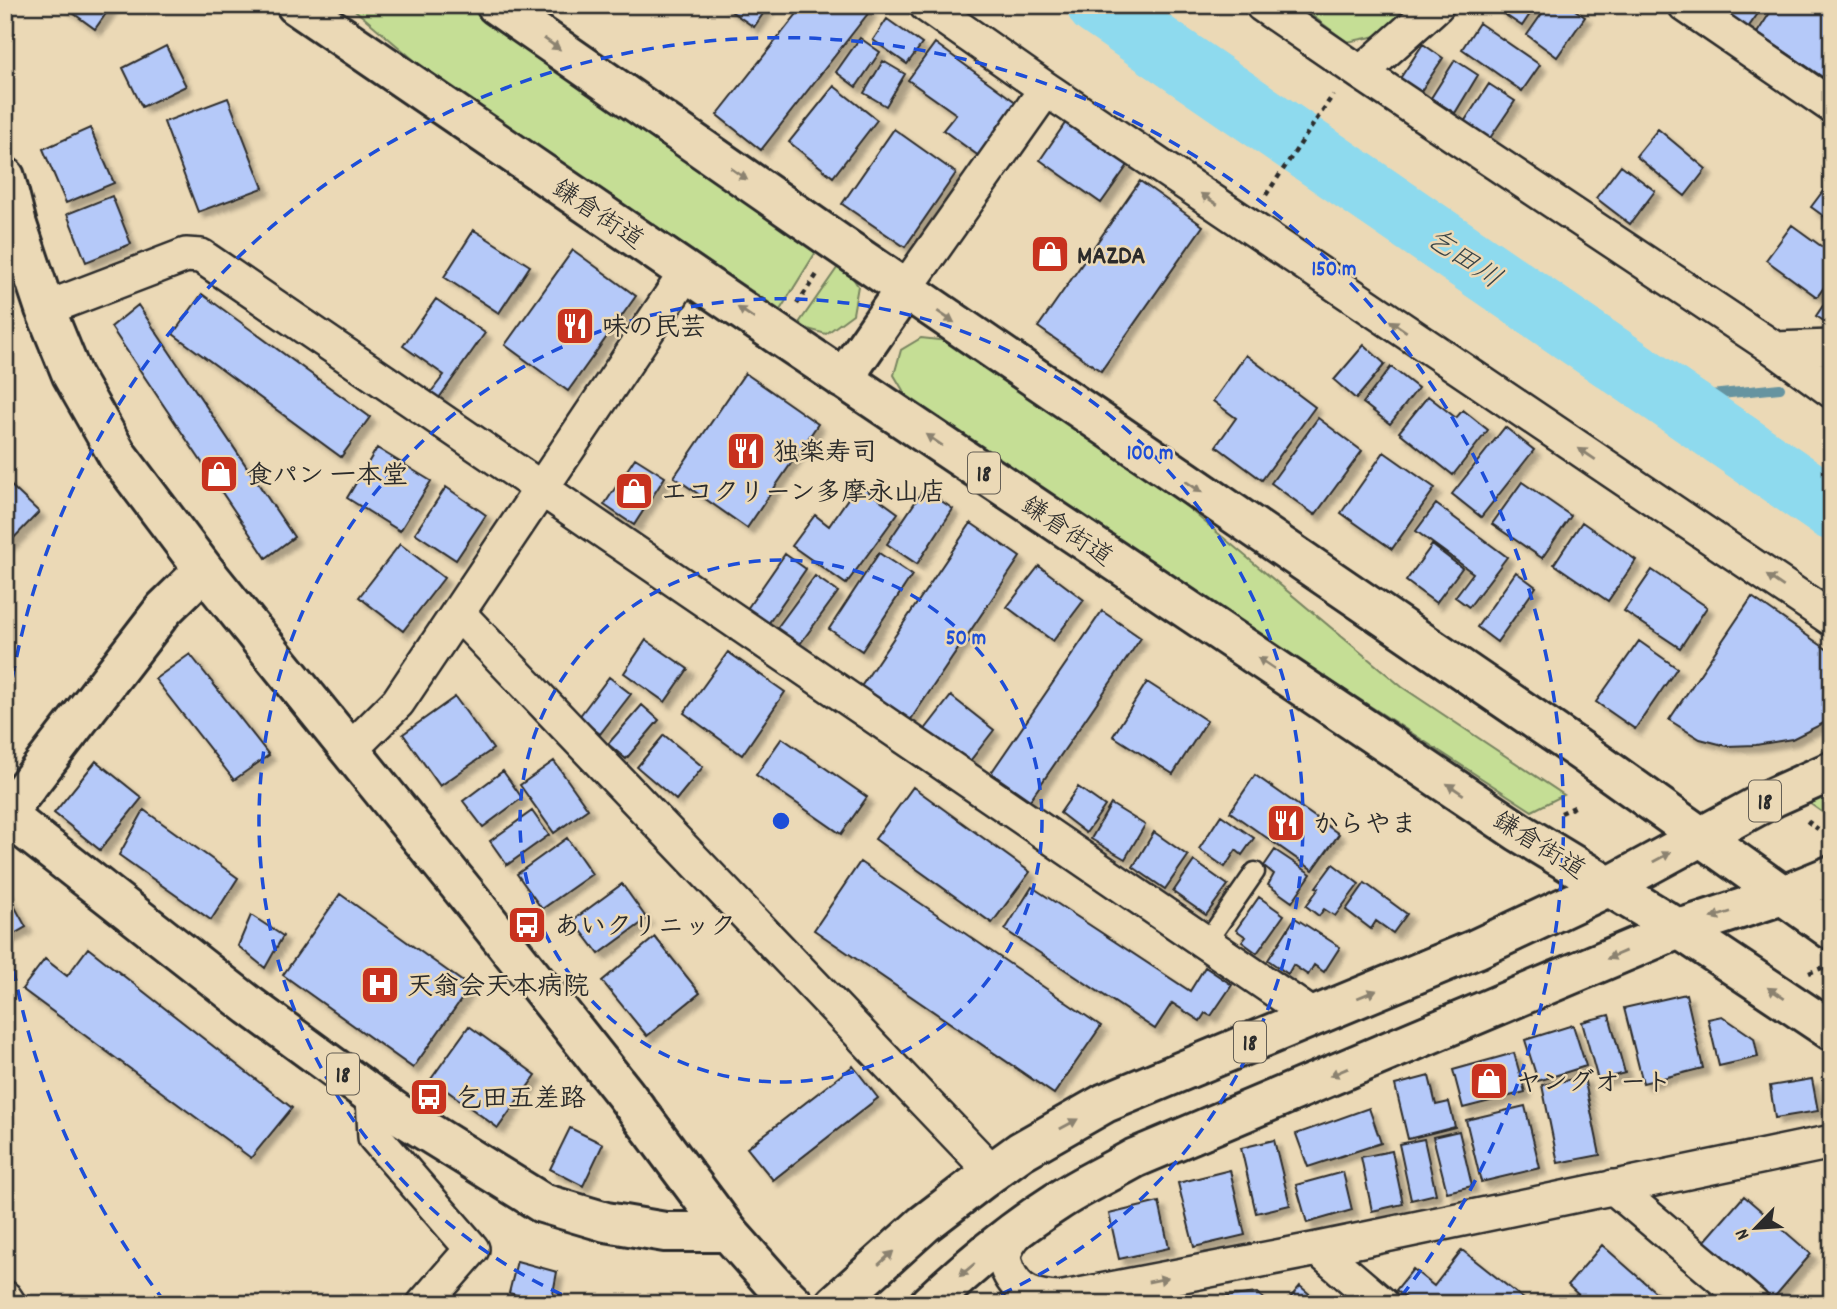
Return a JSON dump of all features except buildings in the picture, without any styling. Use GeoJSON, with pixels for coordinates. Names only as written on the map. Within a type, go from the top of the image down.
{"type":"FeatureCollection","features":[{"type":"Feature","properties":{"kind":"main road","name":"鎌倉街道"},"geometry":{"type":"LineString","coordinates":[[296,5],[686,273],[1519,832],[1679,929],[1832,1031]]}},
{"type":"Feature","properties":{"kind":"main road"},"geometry":{"type":"LineString","coordinates":[[496,5],[905,289],[1584,753],[1832,930]]}},
{"type":"Feature","properties":{"kind":"main road"},"geometry":{"type":"LineString","coordinates":[[5,177],[17,225],[45,309],[72,375],[118,456],[204,570],[608,1073],[728,1231],[794,1304]]}},
{"type":"Feature","properties":{"kind":"main road"},"geometry":{"type":"LineString","coordinates":[[843,379],[905,289]]}},
{"type":"Feature","properties":{"kind":"main road"},"geometry":{"type":"LineString","coordinates":[[5,814],[164,609],[204,570]]}},
{"type":"Feature","properties":{"kind":"main road","name":"18"},"geometry":{"type":"LineString","coordinates":[[835,1304],[924,1224],[992,1172],[1021,1151],[1105,1103],[1476,949],[1608,887],[1774,797],[1832,771]]}},
{"type":"Feature","properties":{"kind":"main road","name":"18"},"geometry":{"type":"LineString","coordinates":[[5,814],[250,1006],[373,1096],[542,1203],[606,1222],[665,1232],[728,1231]]}},
{"type":"Feature","properties":{"kind":"main road","name":"18"},"geometry":{"type":"LineString","coordinates":[[929,1304],[965,1271],[1057,1201],[1135,1158],[1679,929],[1832,876]]}},
{"type":"Feature","properties":{"kind":"street"},"geometry":{"type":"LineString","coordinates":[[926,5],[1046,89],[1832,619]]}},
{"type":"Feature","properties":{"kind":"street"},"geometry":{"type":"LineString","coordinates":[[1262,5],[1349,81],[1775,349],[1832,391]]}},
{"type":"Feature","properties":{"kind":"street"},"geometry":{"type":"LineString","coordinates":[[1349,81],[1437,5]]}},
{"type":"Feature","properties":{"kind":"street"},"geometry":{"type":"LineString","coordinates":[[1685,5],[1832,106]]}},
{"type":"Feature","properties":{"kind":"street"},"geometry":{"type":"LineString","coordinates":[[905,289],[1046,89]]}},
{"type":"Feature","properties":{"kind":"street"},"geometry":{"type":"LineString","coordinates":[[45,309],[186,255],[201,256],[1313,1016]]}},
{"type":"Feature","properties":{"kind":"street"},"geometry":{"type":"LineString","coordinates":[[350,750],[398,702],[686,273]]}},
{"type":"Feature","properties":{"kind":"street"},"geometry":{"type":"LineString","coordinates":[[1775,349],[1832,347]]}},
{"type":"Feature","properties":{"kind":"street"},"geometry":{"type":"LineString","coordinates":[[458,613],[992,1172]]}},
{"type":"Feature","properties":{"kind":"street"},"geometry":{"type":"LineString","coordinates":[[373,1096],[375,1137],[472,1249],[424,1304]]}},
{"type":"Feature","properties":{"kind":"street"},"geometry":{"type":"LineString","coordinates":[[1023,1226],[1004,1252],[1006,1266],[1020,1289],[1040,1298],[1059,1299],[1318,1249],[1832,1142]]}},
{"type":"Feature","properties":{"kind":"street"},"geometry":{"type":"LineString","coordinates":[[1613,1187],[1752,1304]]}},
{"type":"Feature","properties":{"kind":"street"},"geometry":{"type":"LineString","coordinates":[[1318,1249],[1382,1304]]}},
{"type":"Feature","properties":{"kind":"street"},"geometry":{"type":"LineString","coordinates":[[5,1298],[9,1304]]}},
{"type":"Feature","properties":{"kind":"lane"},"geometry":{"type":"LineString","coordinates":[[1206,943],[1255,872]]}},
{"type":"Feature","properties":{"kind":"path"},"geometry":{"type":"LineString","coordinates":[[1265,197],[1349,81]]}},
{"type":"Feature","properties":{"kind":"path"},"geometry":{"type":"LineString","coordinates":[[789,315],[820,270]]}},
{"type":"Feature","properties":{"kind":"path"},"geometry":{"type":"LineString","coordinates":[[1805,974],[1832,965]]}},
{"type":"Feature","properties":{"kind":"green space"},"geometry":{"type":"Polygon","coordinates":[[[349,5],[465,5],[819,247],[780,310],[427,71],[349,5]]]}},
{"type":"Feature","properties":{"kind":"green space"},"geometry":{"type":"Polygon","coordinates":[[[1298,5],[1418,5],[1387,34],[1347,42],[1298,5]]]}},
{"type":"Feature","properties":{"kind":"green space"},"geometry":{"type":"Polygon","coordinates":[[[842,261],[858,286],[853,314],[826,334],[797,326],[842,261]]]}},
{"type":"Feature","properties":{"kind":"green space"},"geometry":{"type":"Polygon","coordinates":[[[921,338],[948,341],[1182,503],[1402,687],[1564,795],[1532,811],[1155,567],[907,397],[894,375],[901,350],[921,338]]]}},
{"type":"Feature","properties":{"kind":"green space"},"geometry":{"type":"Polygon","coordinates":[[[1832,793],[1832,819],[1809,803],[1832,793]]]}},
{"type":"Feature","properties":{"kind":"waterway","name":"乞田川"},"geometry":{"type":"LineString","coordinates":[[1098,5],[1832,509]]}},
{"type":"Feature","properties":{"kind":"waterway"},"geometry":{"type":"LineString","coordinates":[[1671,399],[1780,388]]}},
{"type":"Feature","properties":{"kind":"place","name":"MAZDA"},"geometry":{"type":"Point","coordinates":[1050,254]}},
{"type":"Feature","properties":{"kind":"place","name":"味の民芸"},"geometry":{"type":"Point","coordinates":[575,326]}},
{"type":"Feature","properties":{"kind":"place","name":"独楽寿司"},"geometry":{"type":"Point","coordinates":[746,451]}},
{"type":"Feature","properties":{"kind":"place","name":"食パン 一本堂"},"geometry":{"type":"Point","coordinates":[219,474]}},
{"type":"Feature","properties":{"kind":"place","name":"エコクリーン多摩永山店"},"geometry":{"type":"Point","coordinates":[634,491]}},
{"type":"Feature","properties":{"kind":"place","name":"からやま"},"geometry":{"type":"Point","coordinates":[1286,823]}},
{"type":"Feature","properties":{"kind":"place","name":"あいクリニック"},"geometry":{"type":"Point","coordinates":[527,925]}},
{"type":"Feature","properties":{"kind":"place","name":"天翁会天本病院"},"geometry":{"type":"Point","coordinates":[380,985]}},
{"type":"Feature","properties":{"kind":"place","name":"ヤングオート"},"geometry":{"type":"Point","coordinates":[1489,1081]}},
{"type":"Feature","properties":{"kind":"place","name":"乞田五差路"},"geometry":{"type":"Point","coordinates":[429,1097]}}]}
